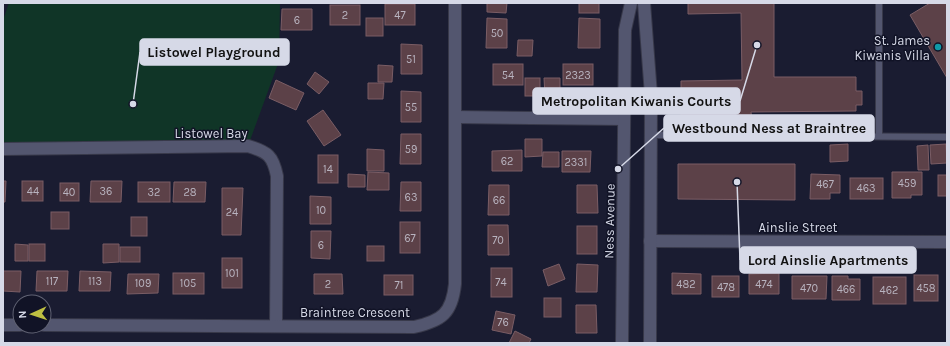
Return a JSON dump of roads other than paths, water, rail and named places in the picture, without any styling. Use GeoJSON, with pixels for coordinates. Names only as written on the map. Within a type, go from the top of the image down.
{"type":"FeatureCollection","features":[{"type":"Feature","properties":{"kind":"street","name":"Braintree Crescent"},"geometry":{"type":"LineString","coordinates":[[52,325],[414,327],[434,322],[448,311],[452,303],[455,284],[455,3]]}},
{"type":"Feature","properties":{"kind":"street","name":"Ness Avenue"},"geometry":{"type":"LineString","coordinates":[[622,343],[625,30],[631,3]]}},
{"type":"Feature","properties":{"kind":"street"},"geometry":{"type":"LineString","coordinates":[[644,3],[651,95],[650,343]]}},
{"type":"Feature","properties":{"kind":"street"},"geometry":{"type":"LineString","coordinates":[[455,117],[624,119]]}},
{"type":"Feature","properties":{"kind":"street","name":"Listowel Bay"},"geometry":{"type":"LineString","coordinates":[[3,149],[248,146],[267,154],[274,162],[277,176],[276,326]]}},
{"type":"Feature","properties":{"kind":"street","name":"Ainslie Street"},"geometry":{"type":"LineString","coordinates":[[650,241],[947,242]]}},
{"type":"Feature","properties":{"kind":"lane"},"geometry":{"type":"LineString","coordinates":[[879,3],[880,136]]}},
{"type":"Feature","properties":{"kind":"lane"},"geometry":{"type":"LineString","coordinates":[[651,135],[947,137]]}},
{"type":"Feature","properties":{"kind":"place","name":"Metropolitan Kiwanis Courts"},"geometry":{"type":"Point","coordinates":[757,45]}},
{"type":"Feature","properties":{"kind":"place","name":"St. James Kiwanis Villa"},"geometry":{"type":"Point","coordinates":[938,47]}},
{"type":"Feature","properties":{"kind":"place","name":"Listowel Playground"},"geometry":{"type":"Point","coordinates":[133,104]}},
{"type":"Feature","properties":{"kind":"place","name":"Westbound Ness at Braintree"},"geometry":{"type":"Point","coordinates":[618,169]}},
{"type":"Feature","properties":{"kind":"place","name":"Lord Ainslie Apartments"},"geometry":{"type":"Point","coordinates":[737,182]}}]}
